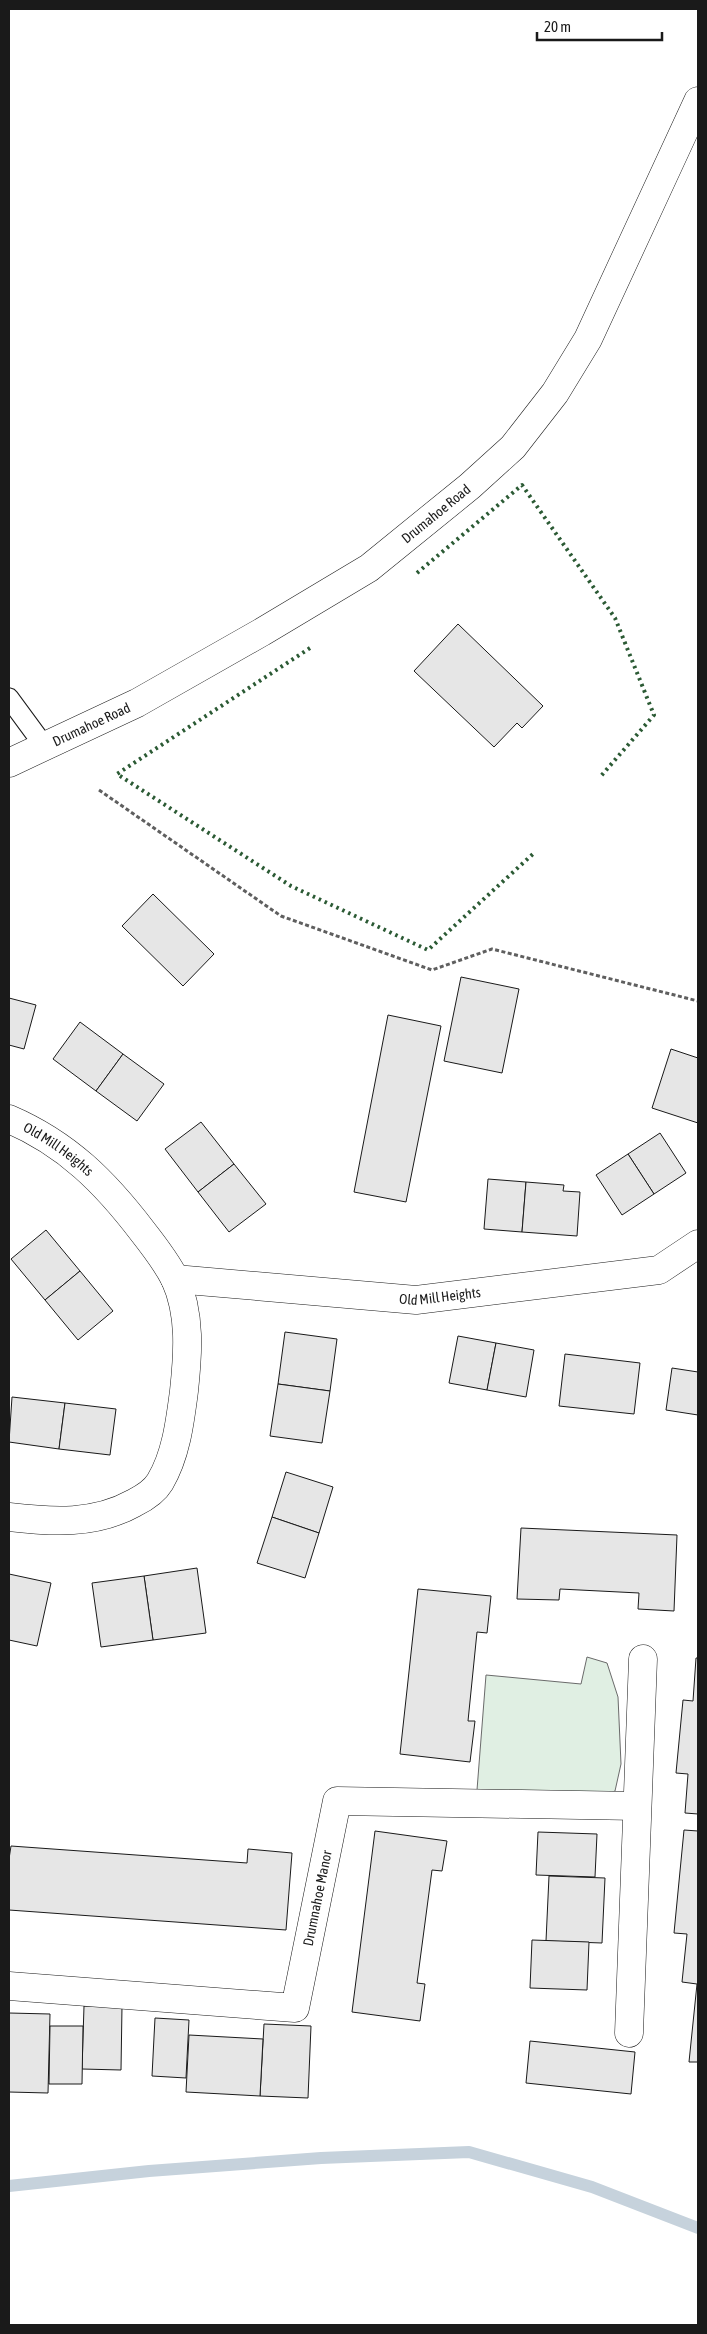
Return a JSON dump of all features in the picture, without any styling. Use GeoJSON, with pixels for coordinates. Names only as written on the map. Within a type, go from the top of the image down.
{"type":"FeatureCollection","features":[{"type":"Feature","properties":{"kind":"street","name":"Drumahoe Road"},"geometry":{"type":"LineString","coordinates":[[9,763],[137,703],[262,632],[369,568],[470,486],[513,447],[555,393],[588,339],[698,101]]}},
{"type":"Feature","properties":{"kind":"street","name":"Old Mill Heights"},"geometry":{"type":"LineString","coordinates":[[9,1119],[36,1131],[70,1153],[115,1196],[150,1242],[175,1279],[186,1318],[188,1356],[177,1435],[171,1460],[159,1484],[147,1496],[120,1511],[92,1519],[45,1522],[9,1517]]}},
{"type":"Feature","properties":{"kind":"street","name":"Old Mill Heights"},"geometry":{"type":"LineString","coordinates":[[175,1279],[416,1300],[659,1270],[698,1244]]}},
{"type":"Feature","properties":{"kind":"street"},"geometry":{"type":"LineString","coordinates":[[629,2033],[643,1659]]}},
{"type":"Feature","properties":{"kind":"street","name":"Drumnahoe Manor"},"geometry":{"type":"LineString","coordinates":[[9,1986],[295,2008],[337,1801],[638,1806]]}},
{"type":"Feature","properties":{"kind":"lane"},"geometry":{"type":"LineString","coordinates":[[9,698],[45,747]]}},
{"type":"Feature","properties":{"kind":"path"},"geometry":{"type":"LineString","coordinates":[[99,790],[281,916],[432,970],[492,948],[698,1001]]}},
{"type":"Feature","properties":{"kind":"green space"},"geometry":{"type":"Polygon","coordinates":[[[587,1657],[607,1663],[618,1697],[621,1764],[615,1791],[600,1797],[477,1790],[486,1675],[581,1684],[587,1657]]]}},
{"type":"Feature","properties":{"kind":"building"},"geometry":{"type":"Polygon","coordinates":[[[458,624],[543,706],[522,728],[517,723],[494,747],[414,671],[458,624]]]}},
{"type":"Feature","properties":{"kind":"building"},"geometry":{"type":"Polygon","coordinates":[[[153,894],[214,954],[183,986],[122,926],[153,894]]]}},
{"type":"Feature","properties":{"kind":"building"},"geometry":{"type":"Polygon","coordinates":[[[461,977],[519,989],[502,1073],[444,1061],[461,977]]]}},
{"type":"Feature","properties":{"kind":"building"},"geometry":{"type":"Polygon","coordinates":[[[9,998],[36,1005],[24,1049],[9,1045],[9,998]]]}},
{"type":"Feature","properties":{"kind":"building"},"geometry":{"type":"Polygon","coordinates":[[[388,1015],[441,1026],[406,1202],[354,1192],[388,1015]]]}},
{"type":"Feature","properties":{"kind":"building"},"geometry":{"type":"Polygon","coordinates":[[[80,1022],[123,1054],[96,1091],[53,1059],[80,1022]]]}},
{"type":"Feature","properties":{"kind":"building"},"geometry":{"type":"Polygon","coordinates":[[[671,1049],[698,1058],[698,1123],[652,1108],[671,1049]]]}},
{"type":"Feature","properties":{"kind":"building"},"geometry":{"type":"Polygon","coordinates":[[[123,1054],[164,1084],[137,1121],[96,1091],[123,1054]]]}},
{"type":"Feature","properties":{"kind":"building"},"geometry":{"type":"Polygon","coordinates":[[[201,1122],[234,1164],[198,1192],[165,1149],[201,1122]]]}},
{"type":"Feature","properties":{"kind":"building"},"geometry":{"type":"Polygon","coordinates":[[[660,1133],[686,1173],[654,1194],[628,1154],[660,1133]]]}},
{"type":"Feature","properties":{"kind":"building"},"geometry":{"type":"Polygon","coordinates":[[[628,1154],[654,1194],[622,1215],[596,1175],[628,1154]]]}},
{"type":"Feature","properties":{"kind":"building"},"geometry":{"type":"Polygon","coordinates":[[[234,1164],[266,1204],[229,1232],[198,1192],[234,1164]]]}},
{"type":"Feature","properties":{"kind":"building"},"geometry":{"type":"Polygon","coordinates":[[[488,1179],[526,1182],[522,1232],[484,1229],[488,1179]]]}},
{"type":"Feature","properties":{"kind":"building"},"geometry":{"type":"Polygon","coordinates":[[[526,1182],[564,1185],[563,1191],[580,1192],[577,1236],[522,1232],[526,1182]]]}},
{"type":"Feature","properties":{"kind":"building"},"geometry":{"type":"Polygon","coordinates":[[[46,1230],[80,1271],[45,1300],[11,1259],[46,1230]]]}},
{"type":"Feature","properties":{"kind":"building"},"geometry":{"type":"Polygon","coordinates":[[[80,1271],[113,1311],[78,1340],[45,1300],[80,1271]]]}},
{"type":"Feature","properties":{"kind":"building"},"geometry":{"type":"Polygon","coordinates":[[[285,1332],[337,1339],[330,1391],[278,1384],[285,1332]]]}},
{"type":"Feature","properties":{"kind":"building"},"geometry":{"type":"Polygon","coordinates":[[[458,1336],[496,1343],[487,1390],[449,1383],[458,1336]]]}},
{"type":"Feature","properties":{"kind":"building"},"geometry":{"type":"Polygon","coordinates":[[[496,1343],[534,1350],[526,1397],[487,1390],[496,1343]]]}},
{"type":"Feature","properties":{"kind":"building"},"geometry":{"type":"Polygon","coordinates":[[[565,1354],[640,1363],[634,1414],[559,1406],[565,1354]]]}},
{"type":"Feature","properties":{"kind":"building"},"geometry":{"type":"Polygon","coordinates":[[[672,1368],[698,1372],[698,1415],[666,1410],[672,1368]]]}},
{"type":"Feature","properties":{"kind":"building"},"geometry":{"type":"Polygon","coordinates":[[[278,1384],[330,1391],[322,1443],[270,1436],[278,1384]]]}},
{"type":"Feature","properties":{"kind":"building"},"geometry":{"type":"Polygon","coordinates":[[[12,1397],[65,1403],[59,1449],[9,1442],[12,1397]]]}},
{"type":"Feature","properties":{"kind":"building"},"geometry":{"type":"Polygon","coordinates":[[[65,1403],[116,1409],[110,1455],[59,1449],[65,1403]]]}},
{"type":"Feature","properties":{"kind":"building"},"geometry":{"type":"Polygon","coordinates":[[[286,1472],[333,1487],[319,1533],[272,1517],[286,1472]]]}},
{"type":"Feature","properties":{"kind":"building"},"geometry":{"type":"Polygon","coordinates":[[[272,1517],[319,1533],[305,1578],[257,1563],[272,1517]]]}},
{"type":"Feature","properties":{"kind":"building"},"geometry":{"type":"Polygon","coordinates":[[[521,1528],[677,1535],[674,1611],[638,1609],[639,1593],[560,1589],[559,1600],[517,1599],[521,1528]]]}},
{"type":"Feature","properties":{"kind":"building"},"geometry":{"type":"Polygon","coordinates":[[[197,1568],[206,1633],[153,1640],[144,1576],[197,1568]]]}},
{"type":"Feature","properties":{"kind":"building"},"geometry":{"type":"Polygon","coordinates":[[[9,1574],[51,1583],[37,1646],[9,1640],[9,1574]]]}},
{"type":"Feature","properties":{"kind":"building"},"geometry":{"type":"Polygon","coordinates":[[[144,1576],[153,1640],[101,1647],[92,1583],[144,1576]]]}},
{"type":"Feature","properties":{"kind":"building"},"geometry":{"type":"Polygon","coordinates":[[[418,1589],[491,1596],[487,1633],[477,1632],[468,1721],[475,1721],[470,1762],[400,1754],[418,1589]]]}},
{"type":"Feature","properties":{"kind":"building"},"geometry":{"type":"Polygon","coordinates":[[[696,1658],[698,1658],[698,1814],[685,1813],[688,1774],[676,1773],[683,1700],[693,1701],[696,1658]]]}},
{"type":"Feature","properties":{"kind":"building"},"geometry":{"type":"Polygon","coordinates":[[[684,1830],[698,1831],[698,2062],[689,2062],[697,1984],[682,1982],[687,1934],[674,1933],[684,1830]]]}},
{"type":"Feature","properties":{"kind":"building"},"geometry":{"type":"Polygon","coordinates":[[[375,1831],[447,1841],[442,1871],[432,1870],[417,1983],[425,1984],[420,2021],[352,2012],[375,1831]]]}},
{"type":"Feature","properties":{"kind":"building"},"geometry":{"type":"Polygon","coordinates":[[[538,1832],[597,1834],[595,1877],[536,1875],[538,1832]]]}},
{"type":"Feature","properties":{"kind":"building"},"geometry":{"type":"Polygon","coordinates":[[[11,1846],[247,1863],[248,1849],[292,1853],[286,1930],[9,1910],[9,1859],[11,1846]]]}},
{"type":"Feature","properties":{"kind":"building"},"geometry":{"type":"Polygon","coordinates":[[[549,1876],[605,1878],[602,1943],[546,1941],[549,1876]]]}},
{"type":"Feature","properties":{"kind":"building"},"geometry":{"type":"Polygon","coordinates":[[[532,1940],[589,1942],[587,1990],[530,1988],[532,1940]]]}},
{"type":"Feature","properties":{"kind":"building"},"geometry":{"type":"Polygon","coordinates":[[[84,2006],[122,2006],[121,2070],[82,2069],[84,2006]]]}},
{"type":"Feature","properties":{"kind":"building"},"geometry":{"type":"Polygon","coordinates":[[[9,2013],[50,2014],[48,2093],[9,2092],[9,2013]]]}},
{"type":"Feature","properties":{"kind":"building"},"geometry":{"type":"Polygon","coordinates":[[[155,2018],[189,2020],[186,2078],[152,2076],[155,2018]]]}},
{"type":"Feature","properties":{"kind":"building"},"geometry":{"type":"Polygon","coordinates":[[[264,2024],[311,2026],[308,2098],[260,2096],[264,2024]]]}},
{"type":"Feature","properties":{"kind":"building"},"geometry":{"type":"Polygon","coordinates":[[[50,2026],[83,2026],[82,2084],[49,2084],[50,2026]]]}},
{"type":"Feature","properties":{"kind":"building"},"geometry":{"type":"Polygon","coordinates":[[[189,2035],[263,2039],[260,2096],[186,2092],[189,2035]]]}},
{"type":"Feature","properties":{"kind":"building"},"geometry":{"type":"Polygon","coordinates":[[[530,2041],[635,2052],[631,2094],[526,2083],[530,2041]]]}},
{"type":"Feature","properties":{"kind":"waterway"},"geometry":{"type":"LineString","coordinates":[[9,2186],[149,2171],[321,2158],[469,2152],[592,2187],[698,2228]]}},
{"type":"Feature","properties":{"kind":"hedge"},"geometry":{"type":"LineString","coordinates":[[417,573],[522,485],[615,618],[654,715],[601,776]]}},
{"type":"Feature","properties":{"kind":"hedge"},"geometry":{"type":"LineString","coordinates":[[310,648],[117,774],[291,886],[428,950],[534,853]]}}]}
